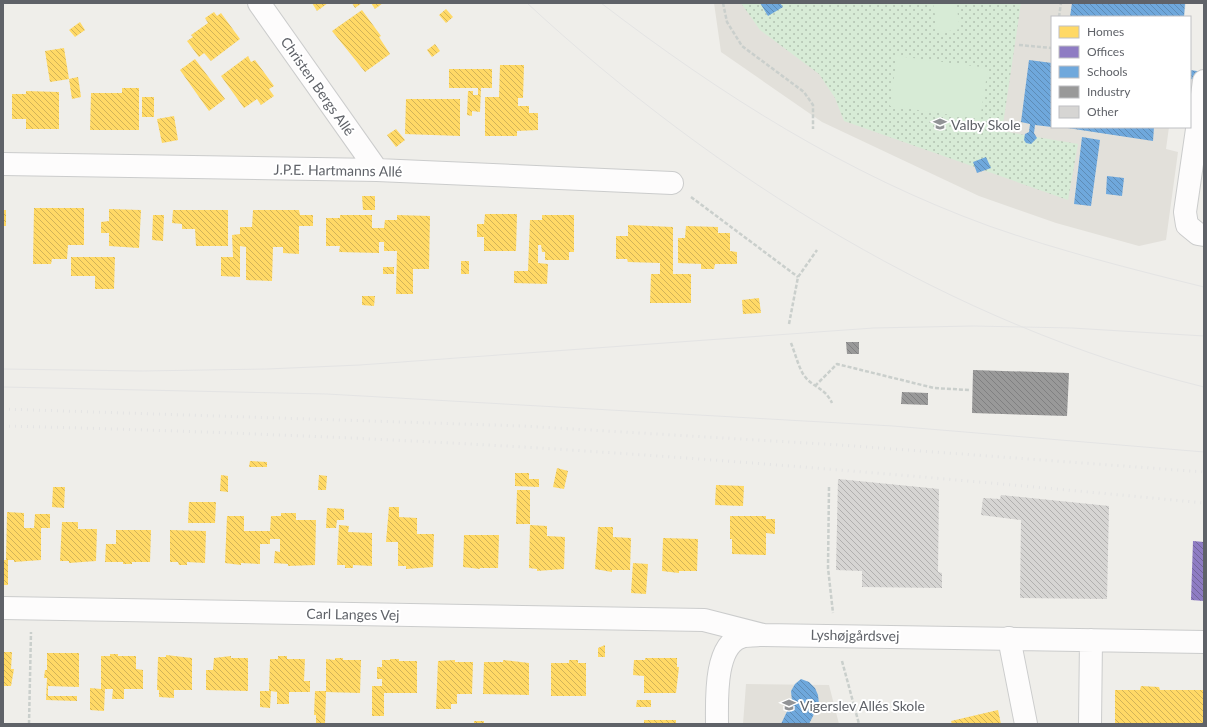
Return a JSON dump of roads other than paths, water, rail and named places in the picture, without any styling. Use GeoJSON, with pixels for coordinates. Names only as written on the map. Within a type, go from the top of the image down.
{"type":"FeatureCollection","features":[{"type":"Feature","properties":{"kind":"street","name":"Christen Bergs Allé"},"geometry":{"type":"LineString","coordinates":[[259,3],[377,170]]}},
{"type":"Feature","properties":{"kind":"street"},"geometry":{"type":"LineString","coordinates":[[1204,81],[1186,212],[1188,225],[1198,234],[1204,235]]}},
{"type":"Feature","properties":{"kind":"street","name":"J.P.E. Hartmanns Allé"},"geometry":{"type":"LineString","coordinates":[[3,164],[377,170],[672,183]]}},
{"type":"Feature","properties":{"kind":"street","name":"Carl Langes Vej"},"geometry":{"type":"LineString","coordinates":[[3,608],[704,620]]}},
{"type":"Feature","properties":{"kind":"street","name":"Lyshøjgårdsvej"},"geometry":{"type":"LineString","coordinates":[[704,620],[763,635],[1204,642]]}},
{"type":"Feature","properties":{"kind":"street"},"geometry":{"type":"LineString","coordinates":[[717,724],[720,666],[725,650],[740,637],[763,635]]}},
{"type":"Feature","properties":{"kind":"street"},"geometry":{"type":"LineString","coordinates":[[1009,638],[1026,724]]}},
{"type":"Feature","properties":{"kind":"street"},"geometry":{"type":"LineString","coordinates":[[1090,724],[1091,640]]}},
{"type":"Feature","properties":{"kind":"tram line"},"geometry":{"type":"LineString","coordinates":[[527,3],[600,67],[677,128],[758,185],[842,237],[929,284],[1018,325],[1110,360],[1204,387]]}},
{"type":"Feature","properties":{"kind":"tram line"},"geometry":{"type":"LineString","coordinates":[[601,3],[692,69],[786,130],[885,182],[936,205],[989,226],[1042,244],[1204,287]]}},
{"type":"Feature","properties":{"kind":"tram line"},"geometry":{"type":"LineString","coordinates":[[3,369],[142,371],[267,369],[360,365],[873,328],[973,326],[1072,328],[1204,336]]}},
{"type":"Feature","properties":{"kind":"tram line"},"geometry":{"type":"LineString","coordinates":[[3,387],[327,394],[893,426],[1204,452]]}},
{"type":"Feature","properties":{"kind":"railway"},"geometry":{"type":"LineString","coordinates":[[3,409],[523,426],[840,445],[1204,472]]}},
{"type":"Feature","properties":{"kind":"railway"},"geometry":{"type":"LineString","coordinates":[[3,426],[263,434],[523,447],[864,472],[1204,503]]}},
{"type":"Feature","properties":{"kind":"place","name":"Valby Skole"},"geometry":{"type":"Point","coordinates":[940,124]}},
{"type":"Feature","properties":{"kind":"place","name":"Vigerslev Allés Skole"},"geometry":{"type":"Point","coordinates":[789,705]}}]}
